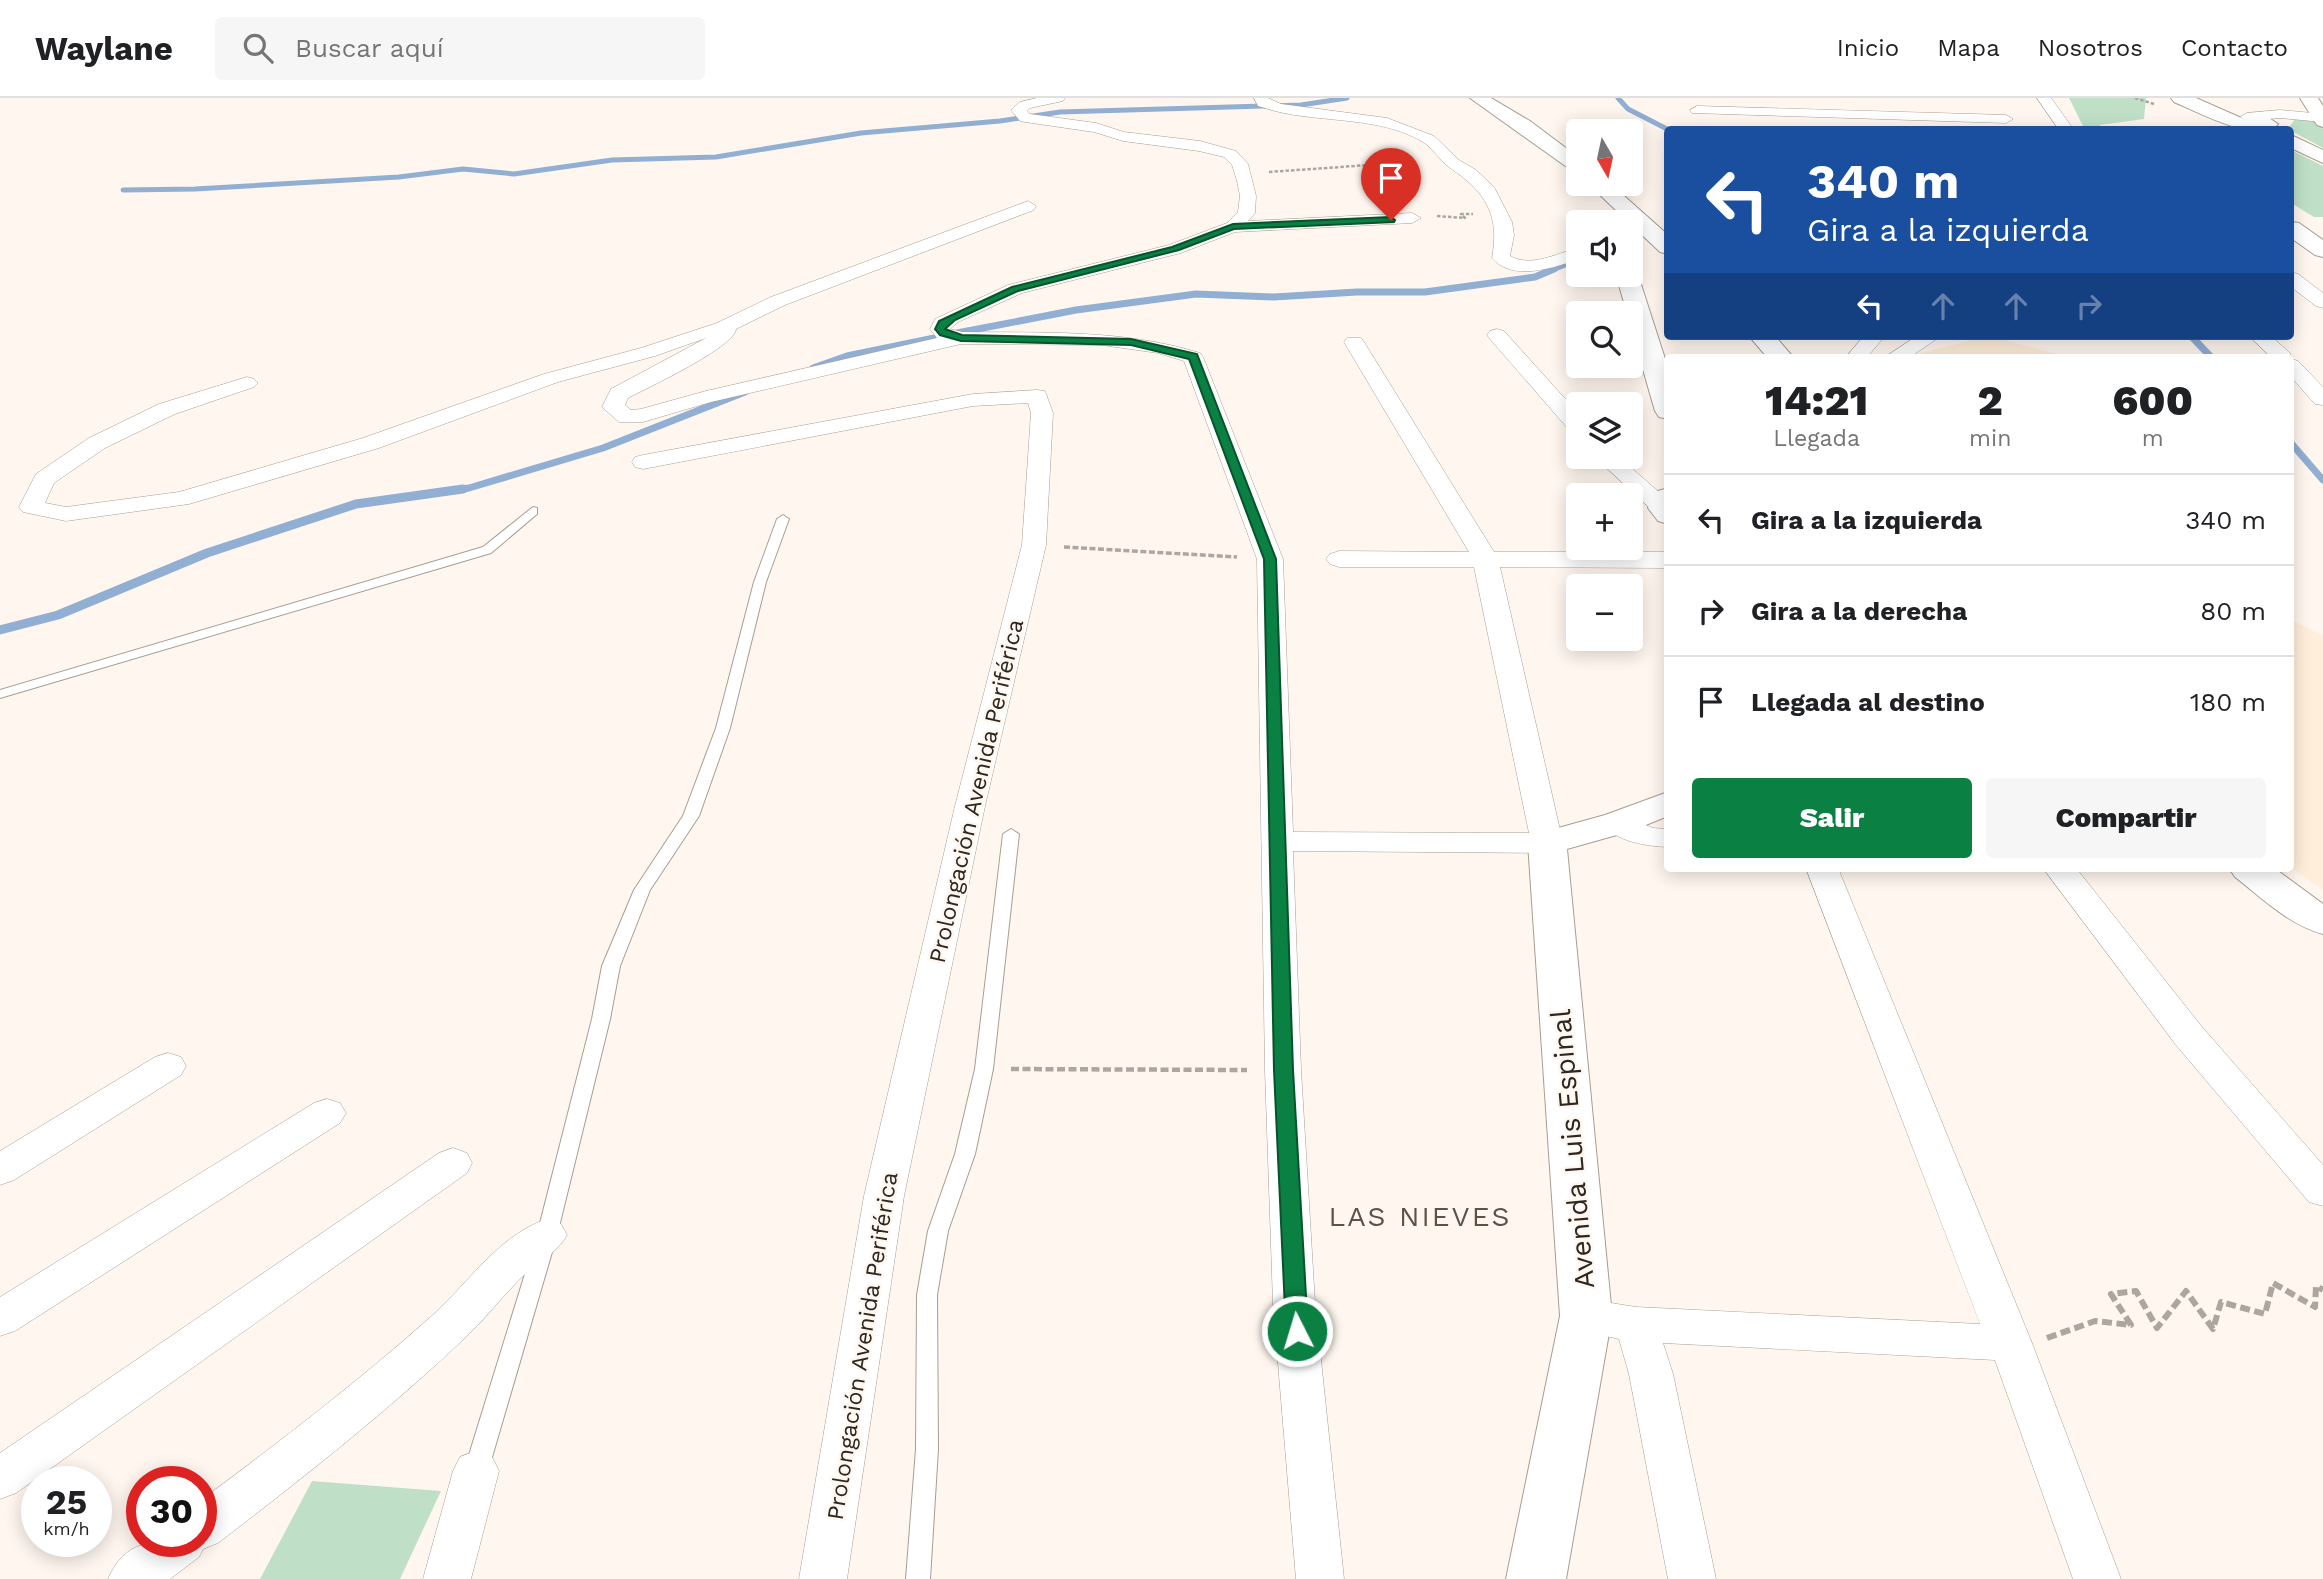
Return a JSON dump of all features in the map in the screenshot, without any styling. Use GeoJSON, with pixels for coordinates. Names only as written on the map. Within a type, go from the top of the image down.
{"type":"FeatureCollection","features":[{"type":"Feature","properties":{"kind":"street"},"geometry":{"type":"LineString","coordinates":[[1058,98],[1026,105],[1018,110],[1025,118],[1096,128],[1123,136],[1212,148],[1236,158],[1248,196],[1246,213],[1233,227]]}},
{"type":"Feature","properties":{"kind":"street"},"geometry":{"type":"LineString","coordinates":[[1261,98],[1263,103],[1280,108],[1387,123],[1429,139],[1452,163],[1478,179],[1493,201],[1503,222],[1503,260],[1528,265],[1566,256]]}},
{"type":"Feature","properties":{"kind":"street"},"geometry":{"type":"LineString","coordinates":[[1479,98],[1523,125],[1566,157]]}},
{"type":"Feature","properties":{"kind":"street"},"geometry":{"type":"LineString","coordinates":[[1906,98],[1920,117]]}},
{"type":"Feature","properties":{"kind":"street"},"geometry":{"type":"LineString","coordinates":[[1992,98],[2006,124]]}},
{"type":"Feature","properties":{"kind":"street"},"geometry":{"type":"LineString","coordinates":[[2044,98],[2064,126]]}},
{"type":"Feature","properties":{"kind":"street"},"geometry":{"type":"LineString","coordinates":[[2259,119],[2260,98]]}},
{"type":"Feature","properties":{"kind":"street"},"geometry":{"type":"LineString","coordinates":[[2309,98],[2322,119]]}},
{"type":"Feature","properties":{"kind":"street"},"geometry":{"type":"LineString","coordinates":[[2188,101],[2259,119],[2322,119]]}},
{"type":"Feature","properties":{"kind":"street"},"geometry":{"type":"LineString","coordinates":[[1697,110],[1743,110],[1868,122],[1920,117],[2006,124]]}},
{"type":"Feature","properties":{"kind":"street"},"geometry":{"type":"LineString","coordinates":[[1743,110],[1747,126]]}},
{"type":"Feature","properties":{"kind":"street"},"geometry":{"type":"LineString","coordinates":[[2294,143],[2323,158]]}},
{"type":"Feature","properties":{"kind":"street"},"geometry":{"type":"LineString","coordinates":[[1613,196],[1664,241]]}},
{"type":"Feature","properties":{"kind":"street"},"geometry":{"type":"LineString","coordinates":[[247,383],[167,409],[97,443],[44,479],[31,507],[66,514],[181,499],[360,446],[551,378],[648,352],[712,329],[722,328],[778,301],[1028,206]]}},
{"type":"Feature","properties":{"kind":"street"},"geometry":{"type":"LineString","coordinates":[[961,338],[943,333],[940,329],[942,323],[1015,289],[1175,248],[1233,227],[1412,218]]}},
{"type":"Feature","properties":{"kind":"street"},"geometry":{"type":"LineString","coordinates":[[2294,230],[2323,250]]}},
{"type":"Feature","properties":{"kind":"street"},"geometry":{"type":"LineString","coordinates":[[2294,280],[2323,302]]}},
{"type":"Feature","properties":{"kind":"street"},"geometry":{"type":"LineString","coordinates":[[1631,287],[1664,398]]}},
{"type":"Feature","properties":{"kind":"street"},"geometry":{"type":"LineString","coordinates":[[722,328],[727,331],[724,335],[701,351],[619,394],[612,407],[627,417],[643,415],[719,393],[961,338],[1102,339],[1160,347],[1193,357],[1270,559],[1283,1070],[1294,1303],[1320,1579]]}},
{"type":"Feature","properties":{"kind":"street"},"geometry":{"type":"LineString","coordinates":[[1497,335],[1566,413]]}},
{"type":"Feature","properties":{"kind":"street"},"geometry":{"type":"LineString","coordinates":[[1765,340],[1778,354]]}},
{"type":"Feature","properties":{"kind":"street"},"geometry":{"type":"LineString","coordinates":[[1859,354],[1871,340]]}},
{"type":"Feature","properties":{"kind":"street"},"geometry":{"type":"LineString","coordinates":[[1900,354],[1924,340]]}},
{"type":"Feature","properties":{"kind":"street"},"geometry":{"type":"LineString","coordinates":[[2264,340],[2280,354]]}},
{"type":"Feature","properties":{"kind":"street"},"geometry":{"type":"LineString","coordinates":[[1354,342],[1485,558],[1547,843]]}},
{"type":"Feature","properties":{"kind":"street"},"geometry":{"type":"LineString","coordinates":[[2294,368],[2323,399]]}},
{"type":"Feature","properties":{"kind":"street","name":"Prolongación Avenida Periférica"},"geometry":{"type":"LineString","coordinates":[[643,462],[973,400],[1038,396],[1042,413],[1034,545],[970,806],[884,1196],[823,1579]]}},
{"type":"Feature","properties":{"kind":"street"},"geometry":{"type":"LineString","coordinates":[[1620,469],[1664,505]]}},
{"type":"Feature","properties":{"kind":"street"},"geometry":{"type":"LineString","coordinates":[[1339,559],[1664,560]]}},
{"type":"Feature","properties":{"kind":"street"},"geometry":{"type":"LineString","coordinates":[[1277,841],[1547,843],[1618,823],[1664,805]]}},
{"type":"Feature","properties":{"kind":"street"},"geometry":{"type":"LineString","coordinates":[[1618,823],[1647,837],[1664,838]]}},
{"type":"Feature","properties":{"kind":"street","name":"Avenida Luis Espinal"},"geometry":{"type":"LineString","coordinates":[[1536,1579],[1586,1316],[1547,843]]}},
{"type":"Feature","properties":{"kind":"street"},"geometry":{"type":"LineString","coordinates":[[1824,872],[2010,1343],[2096,1579]]}},
{"type":"Feature","properties":{"kind":"street"},"geometry":{"type":"LineString","coordinates":[[2062,872],[2189,1036],[2323,1191]]}},
{"type":"Feature","properties":{"kind":"street"},"geometry":{"type":"LineString","coordinates":[[2254,872],[2303,910],[2323,921]]}},
{"type":"Feature","properties":{"kind":"street"},"geometry":{"type":"LineString","coordinates":[[0,1170],[167,1066]]}},
{"type":"Feature","properties":{"kind":"street"},"geometry":{"type":"LineString","coordinates":[[0,1319],[327,1113]]}},
{"type":"Feature","properties":{"kind":"street"},"geometry":{"type":"LineString","coordinates":[[0,1479],[453,1163]]}},
{"type":"Feature","properties":{"kind":"street"},"geometry":{"type":"LineString","coordinates":[[217,1516],[378,1387],[452,1323],[512,1259],[547,1235]]}},
{"type":"Feature","properties":{"kind":"street"},"geometry":{"type":"LineString","coordinates":[[1586,1316],[1636,1324],[2010,1343]]}},
{"type":"Feature","properties":{"kind":"street"},"geometry":{"type":"LineString","coordinates":[[1636,1324],[1651,1374],[1692,1579]]}},
{"type":"Feature","properties":{"kind":"street"},"geometry":{"type":"LineString","coordinates":[[447,1579],[476,1471]]}},
{"type":"Feature","properties":{"kind":"street"},"geometry":{"type":"LineString","coordinates":[[132,1579],[162,1557]]}},
{"type":"Feature","properties":{"kind":"lane"},"geometry":{"type":"LineString","coordinates":[[0,694],[487,550],[533,511]]}},
{"type":"Feature","properties":{"kind":"lane"},"geometry":{"type":"LineString","coordinates":[[476,1471],[547,1235],[601,1019],[611,966],[642,890],[691,816],[723,728],[760,582],[783,519]]}},
{"type":"Feature","properties":{"kind":"lane"},"geometry":{"type":"LineString","coordinates":[[918,1579],[927,1449],[927,1296],[938,1231],[965,1154],[984,1069],[1012,834]]}},
{"type":"Feature","properties":{"kind":"path"},"geometry":{"type":"LineString","coordinates":[[1243,174],[1383,164]]}},
{"type":"Feature","properties":{"kind":"path"},"geometry":{"type":"LineString","coordinates":[[1412,218],[1437,219],[1435,216],[1445,215],[1447,219],[1465,218],[1461,214],[1480,217],[1485,203],[1493,201]]}},
{"type":"Feature","properties":{"kind":"path"},"geometry":{"type":"LineString","coordinates":[[1034,545],[1270,559]]}},
{"type":"Feature","properties":{"kind":"path"},"geometry":{"type":"LineString","coordinates":[[984,1069],[1283,1070]]}},
{"type":"Feature","properties":{"kind":"path"},"geometry":{"type":"LineString","coordinates":[[2010,1343],[2043,1339],[2095,1321],[2131,1325],[2111,1294],[2136,1291],[2157,1328],[2186,1291],[2213,1329],[2221,1302],[2266,1314],[2273,1283],[2315,1307],[2316,1286],[2323,1290]]}},
{"type":"Feature","properties":{"kind":"shaded area"},"geometry":{"type":"Polygon","coordinates":[[[1972,340],[2003,340],[2057,354],[1921,354],[1972,340]]]}},
{"type":"Feature","properties":{"kind":"shaded area"},"geometry":{"type":"Polygon","coordinates":[[[2294,621],[2323,635],[2323,890],[2294,869],[2294,621]]]}},
{"type":"Feature","properties":{"kind":"green space"},"geometry":{"type":"Polygon","coordinates":[[[2069,98],[2146,98],[2144,119],[2083,126],[2069,98]]]}},
{"type":"Feature","properties":{"kind":"green space"},"geometry":{"type":"Polygon","coordinates":[[[2295,119],[2316,121],[2323,129],[2323,148],[2294,132],[2294,126],[2290,126],[2295,119]]]}},
{"type":"Feature","properties":{"kind":"green space"},"geometry":{"type":"Polygon","coordinates":[[[2294,152],[2323,166],[2323,217],[2314,217],[2294,205],[2294,152]]]}},
{"type":"Feature","properties":{"kind":"green space"},"geometry":{"type":"Polygon","coordinates":[[[312,1481],[441,1491],[400,1579],[260,1579],[312,1481]]]}},
{"type":"Feature","properties":{"kind":"waterway"},"geometry":{"type":"LineString","coordinates":[[123,190],[195,189],[399,177],[463,169],[514,174],[612,160],[716,157],[861,133],[1000,121],[1060,112],[1301,105],[1347,98]]}},
{"type":"Feature","properties":{"kind":"waterway"},"geometry":{"type":"LineString","coordinates":[[1618,98],[1628,109],[1664,127]]}},
{"type":"Feature","properties":{"kind":"waterway"},"geometry":{"type":"LineString","coordinates":[[1550,271],[1566,265]]}},
{"type":"Feature","properties":{"kind":"waterway"},"geometry":{"type":"LineString","coordinates":[[957,333],[1076,310],[1196,294],[1274,297],[1357,292],[1425,292],[1535,277],[1554,269]]}},
{"type":"Feature","properties":{"kind":"waterway"},"geometry":{"type":"LineString","coordinates":[[813,368],[847,356],[944,336]]}},
{"type":"Feature","properties":{"kind":"waterway"},"geometry":{"type":"LineString","coordinates":[[2195,340],[2208,354]]}},
{"type":"Feature","properties":{"kind":"waterway"},"geometry":{"type":"LineString","coordinates":[[460,489],[603,448],[745,392]]}},
{"type":"Feature","properties":{"kind":"waterway"},"geometry":{"type":"LineString","coordinates":[[2294,446],[2323,480]]}},
{"type":"Feature","properties":{"kind":"waterway"},"geometry":{"type":"LineString","coordinates":[[0,630],[58,615],[207,553],[356,504],[460,489]]}},
{"type":"Feature","properties":{"kind":"waterway"},"geometry":{"type":"LineString","coordinates":[[450,491],[460,489]]}},
{"type":"Feature","properties":{"kind":"district","name":"LAS NIEVES"},"geometry":{"type":"Point","coordinates":[1420,1216]}},
{"type":"Feature","properties":{"kind":"route"},"geometry":{"type":"LineString","coordinates":[[1297,1331],[1283,1070],[1270,559],[1193,357],[1131,342],[1074,338],[961,338],[943,333],[940,329],[942,323],[951,318],[1015,289],[1175,248],[1233,227],[1391,220]]}}]}
